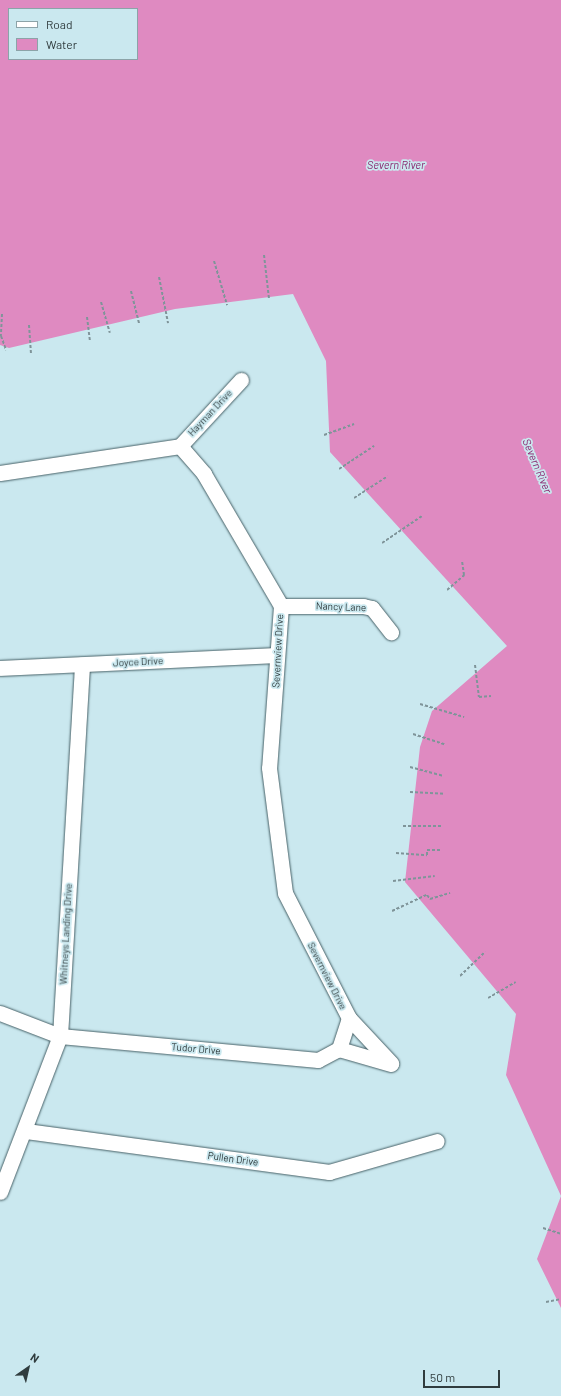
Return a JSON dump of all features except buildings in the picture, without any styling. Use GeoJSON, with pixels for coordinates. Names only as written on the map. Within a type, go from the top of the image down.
{"type":"FeatureCollection","features":[{"type":"Feature","properties":{"kind":"street","name":"Hayman Drive"},"geometry":{"type":"LineString","coordinates":[[180,446],[241,380]]}},
{"type":"Feature","properties":{"kind":"street"},"geometry":{"type":"LineString","coordinates":[[0,473],[180,446]]}},
{"type":"Feature","properties":{"kind":"street","name":"Severnview Drive"},"geometry":{"type":"LineString","coordinates":[[180,446],[204,474],[281,606],[275,655],[276,685],[269,768],[285,893],[349,1018],[339,1049]]}},
{"type":"Feature","properties":{"kind":"street","name":"Nancy Lane"},"geometry":{"type":"LineString","coordinates":[[281,606],[363,606],[372,608],[391,632]]}},
{"type":"Feature","properties":{"kind":"street","name":"Joyce Drive"},"geometry":{"type":"LineString","coordinates":[[0,668],[275,655]]}},
{"type":"Feature","properties":{"kind":"street","name":"Whitneys Landing Drive"},"geometry":{"type":"LineString","coordinates":[[0,1192],[26,1131],[60,1036],[82,665]]}},
{"type":"Feature","properties":{"kind":"street","name":"Tudor Drive"},"geometry":{"type":"LineString","coordinates":[[0,1013],[60,1036],[318,1060],[339,1049]]}},
{"type":"Feature","properties":{"kind":"street"},"geometry":{"type":"LineString","coordinates":[[339,1049],[392,1064],[349,1018]]}},
{"type":"Feature","properties":{"kind":"street","name":"Pullen Drive"},"geometry":{"type":"LineString","coordinates":[[26,1131],[329,1172],[437,1141]]}},
{"type":"Feature","properties":{"kind":"path"},"geometry":{"type":"LineString","coordinates":[[264,255],[269,299]]}},
{"type":"Feature","properties":{"kind":"path"},"geometry":{"type":"LineString","coordinates":[[214,261],[227,305]]}},
{"type":"Feature","properties":{"kind":"path"},"geometry":{"type":"LineString","coordinates":[[159,277],[168,323]]}},
{"type":"Feature","properties":{"kind":"path"},"geometry":{"type":"LineString","coordinates":[[131,291],[139,324]]}},
{"type":"Feature","properties":{"kind":"path"},"geometry":{"type":"LineString","coordinates":[[101,302],[110,333]]}},
{"type":"Feature","properties":{"kind":"path"},"geometry":{"type":"LineString","coordinates":[[2,314],[1,336],[6,350]]}},
{"type":"Feature","properties":{"kind":"path"},"geometry":{"type":"LineString","coordinates":[[87,317],[90,341]]}},
{"type":"Feature","properties":{"kind":"path"},"geometry":{"type":"LineString","coordinates":[[29,325],[31,354]]}},
{"type":"Feature","properties":{"kind":"path"},"geometry":{"type":"LineString","coordinates":[[324,435],[354,424]]}},
{"type":"Feature","properties":{"kind":"path"},"geometry":{"type":"LineString","coordinates":[[340,469],[374,446]]}},
{"type":"Feature","properties":{"kind":"path"},"geometry":{"type":"LineString","coordinates":[[354,498],[388,476]]}},
{"type":"Feature","properties":{"kind":"path"},"geometry":{"type":"LineString","coordinates":[[382,543],[422,516]]}},
{"type":"Feature","properties":{"kind":"path"},"geometry":{"type":"LineString","coordinates":[[447,590],[464,575],[462,561]]}},
{"type":"Feature","properties":{"kind":"path"},"geometry":{"type":"LineString","coordinates":[[475,665],[479,697],[491,696]]}},
{"type":"Feature","properties":{"kind":"path"},"geometry":{"type":"LineString","coordinates":[[420,704],[464,717]]}},
{"type":"Feature","properties":{"kind":"path"},"geometry":{"type":"LineString","coordinates":[[413,734],[444,744]]}},
{"type":"Feature","properties":{"kind":"path"},"geometry":{"type":"LineString","coordinates":[[410,767],[443,776]]}},
{"type":"Feature","properties":{"kind":"path"},"geometry":{"type":"LineString","coordinates":[[410,792],[444,794]]}},
{"type":"Feature","properties":{"kind":"path"},"geometry":{"type":"LineString","coordinates":[[403,826],[442,826]]}},
{"type":"Feature","properties":{"kind":"path"},"geometry":{"type":"LineString","coordinates":[[396,853],[427,855],[427,850],[440,850]]}},
{"type":"Feature","properties":{"kind":"path"},"geometry":{"type":"LineString","coordinates":[[393,881],[435,876]]}},
{"type":"Feature","properties":{"kind":"path"},"geometry":{"type":"LineString","coordinates":[[392,911],[427,894],[430,900],[450,893]]}},
{"type":"Feature","properties":{"kind":"path"},"geometry":{"type":"LineString","coordinates":[[460,976],[485,952]]}},
{"type":"Feature","properties":{"kind":"path"},"geometry":{"type":"LineString","coordinates":[[488,998],[516,982]]}},
{"type":"Feature","properties":{"kind":"path"},"geometry":{"type":"LineString","coordinates":[[543,1228],[561,1234]]}},
{"type":"Feature","properties":{"kind":"path"},"geometry":{"type":"LineString","coordinates":[[546,1302],[561,1299]]}},
{"type":"Feature","properties":{"kind":"water","name":"Severn River"},"geometry":{"type":"Polygon","coordinates":[[[0,0],[561,0],[561,1196],[506,1075],[516,1014],[405,882],[420,747],[432,711],[507,646],[330,452],[326,361],[293,294],[175,309],[9,348],[0,345],[0,0]]]}},
{"type":"Feature","properties":{"kind":"water"},"geometry":{"type":"Polygon","coordinates":[[[561,1196],[561,1308],[537,1259],[561,1196]]]}}]}
